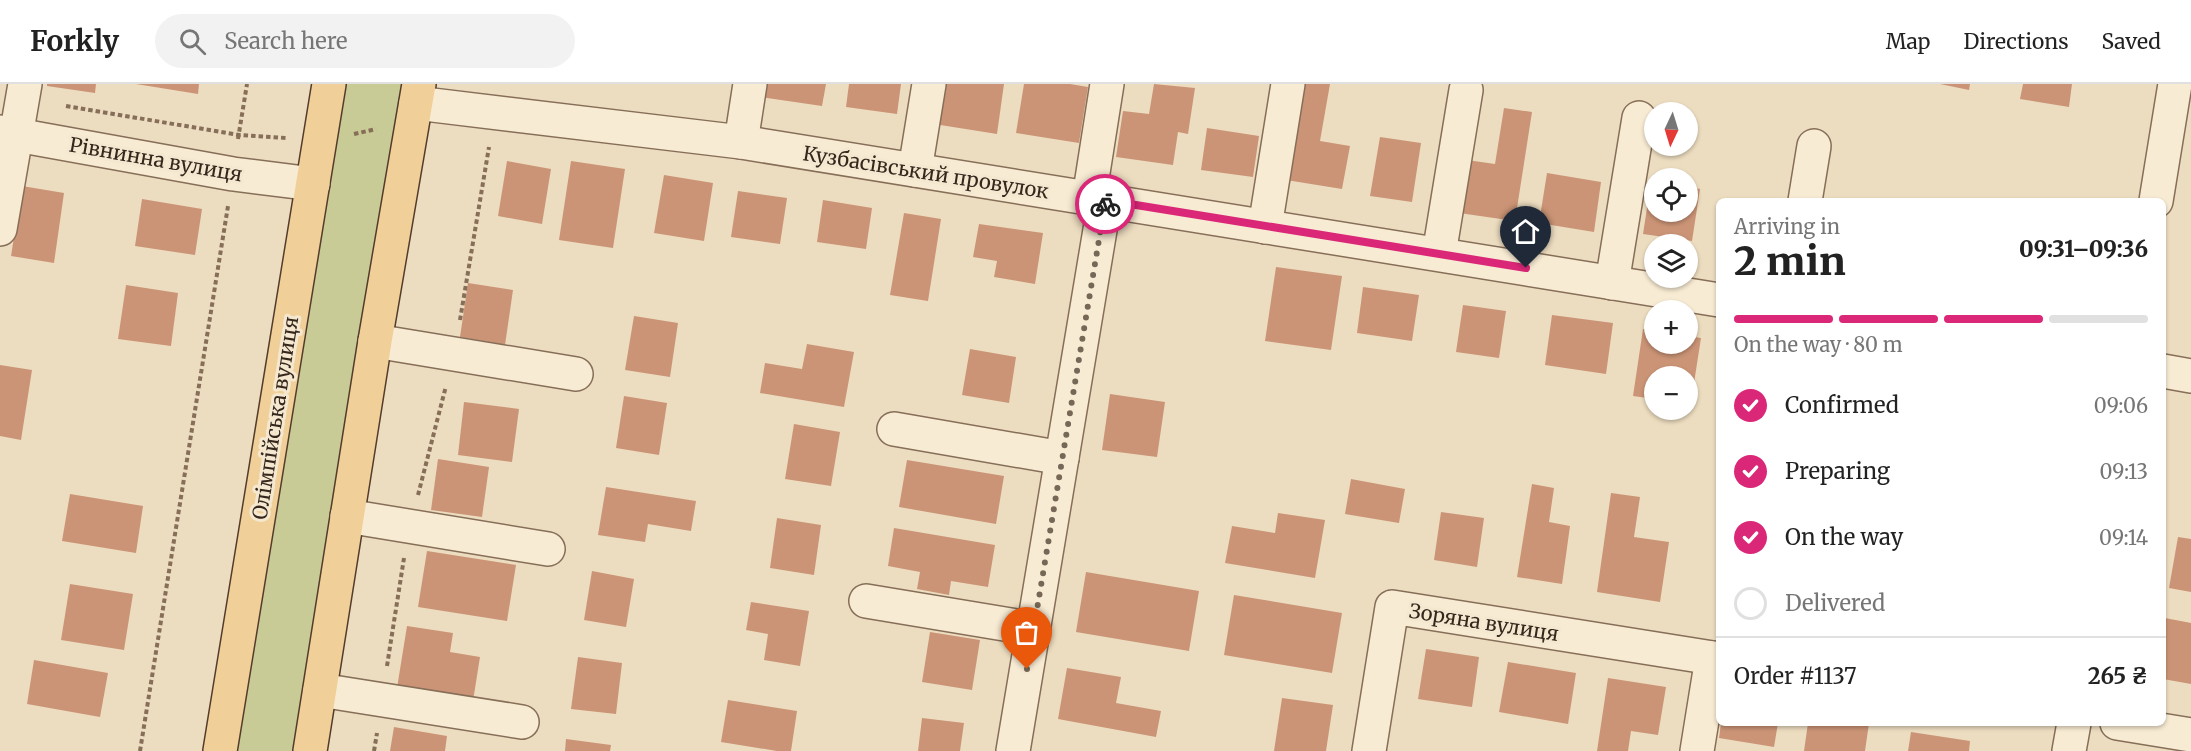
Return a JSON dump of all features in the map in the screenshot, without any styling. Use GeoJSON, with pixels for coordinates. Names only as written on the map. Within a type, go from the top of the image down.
{"type":"FeatureCollection","features":[{"type":"Feature","properties":{"kind":"main road","name":"Олімпійська вулиця"},"geometry":{"type":"LineString","coordinates":[[220,751],[329,84]]}},
{"type":"Feature","properties":{"kind":"main road"},"geometry":{"type":"LineString","coordinates":[[310,751],[417,94]]}},
{"type":"Feature","properties":{"kind":"street"},"geometry":{"type":"LineString","coordinates":[[741,142],[750,84]]}},
{"type":"Feature","properties":{"kind":"street"},"geometry":{"type":"LineString","coordinates":[[915,170],[929,84]]}},
{"type":"Feature","properties":{"kind":"street"},"geometry":{"type":"LineString","coordinates":[[1013,751],[1062,458],[1097,199],[1107,84]]}},
{"type":"Feature","properties":{"kind":"street"},"geometry":{"type":"LineString","coordinates":[[1265,227],[1288,84]]}},
{"type":"Feature","properties":{"kind":"street"},"geometry":{"type":"LineString","coordinates":[[2156,198],[2175,84]]}},
{"type":"Feature","properties":{"kind":"street"},"geometry":{"type":"LineString","coordinates":[[1439,254],[1466,90]]}},
{"type":"Feature","properties":{"kind":"street"},"geometry":{"type":"LineString","coordinates":[[0,229],[8,133],[23,91]]}},
{"type":"Feature","properties":{"kind":"street","name":"Кузбасівський провулок"},"geometry":{"type":"LineString","coordinates":[[417,94],[495,113],[741,142],[1716,300]]}},
{"type":"Feature","properties":{"kind":"street"},"geometry":{"type":"LineString","coordinates":[[1612,283],[1639,118]]}},
{"type":"Feature","properties":{"kind":"street","name":"Рівнинна вулиця"},"geometry":{"type":"LineString","coordinates":[[8,133],[233,174],[313,184]]}},
{"type":"Feature","properties":{"kind":"street"},"geometry":{"type":"LineString","coordinates":[[1805,198],[1814,146]]}},
{"type":"Feature","properties":{"kind":"street"},"geometry":{"type":"LineString","coordinates":[[375,341],[576,374]]}},
{"type":"Feature","properties":{"kind":"street"},"geometry":{"type":"LineString","coordinates":[[2166,372],[2191,376]]}},
{"type":"Feature","properties":{"kind":"street"},"geometry":{"type":"LineString","coordinates":[[894,429],[1062,458]]}},
{"type":"Feature","properties":{"kind":"street"},"geometry":{"type":"LineString","coordinates":[[347,516],[549,549]]}},
{"type":"Feature","properties":{"kind":"street"},"geometry":{"type":"LineString","coordinates":[[866,601],[1034,628]]}},
{"type":"Feature","properties":{"kind":"street","name":"Зоряна вулиця"},"geometry":{"type":"LineString","coordinates":[[1369,751],[1392,607],[1716,659]]}},
{"type":"Feature","properties":{"kind":"street"},"geometry":{"type":"LineString","coordinates":[[1697,751],[1716,659]]}},
{"type":"Feature","properties":{"kind":"street"},"geometry":{"type":"LineString","coordinates":[[320,690],[522,722]]}},
{"type":"Feature","properties":{"kind":"street"},"geometry":{"type":"LineString","coordinates":[[2069,751],[2073,726]]}},
{"type":"Feature","properties":{"kind":"street"},"geometry":{"type":"LineString","coordinates":[[2136,726],[2191,735]]}},
{"type":"Feature","properties":{"kind":"path"},"geometry":{"type":"LineString","coordinates":[[140,751],[248,84]]}},
{"type":"Feature","properties":{"kind":"path"},"geometry":{"type":"LineString","coordinates":[[23,91],[239,135],[320,140]]}},
{"type":"Feature","properties":{"kind":"path"},"geometry":{"type":"LineString","coordinates":[[374,751],[409,527],[454,355],[495,113]]}},
{"type":"Feature","properties":{"kind":"green space"},"geometry":{"type":"Polygon","coordinates":[[[329,84],[419,84],[311,751],[220,751],[329,84]]]}},
{"type":"Feature","properties":{"kind":"building"},"geometry":{"type":"Polygon","coordinates":[[[47,84],[96,84],[95,93],[47,86],[47,84]]]}},
{"type":"Feature","properties":{"kind":"building"},"geometry":{"type":"Polygon","coordinates":[[[136,84],[199,84],[198,94],[136,84]]]}},
{"type":"Feature","properties":{"kind":"building"},"geometry":{"type":"Polygon","coordinates":[[[763,84],[826,84],[822,106],[761,97],[763,84]]]}},
{"type":"Feature","properties":{"kind":"building"},"geometry":{"type":"Polygon","coordinates":[[[849,84],[901,84],[897,114],[846,107],[849,84]]]}},
{"type":"Feature","properties":{"kind":"building"},"geometry":{"type":"Polygon","coordinates":[[[940,84],[1004,84],[997,134],[934,124],[940,84]]]}},
{"type":"Feature","properties":{"kind":"building"},"geometry":{"type":"Polygon","coordinates":[[[1024,84],[1070,84],[1088,87],[1079,143],[1016,133],[1024,84]]]}},
{"type":"Feature","properties":{"kind":"building"},"geometry":{"type":"Polygon","coordinates":[[[1154,84],[1195,88],[1188,134],[1178,132],[1173,165],[1116,157],[1123,111],[1149,114],[1154,84]]]}},
{"type":"Feature","properties":{"kind":"building"},"geometry":{"type":"Polygon","coordinates":[[[1302,84],[1330,84],[1320,141],[1350,146],[1342,189],[1286,180],[1302,84]]]}},
{"type":"Feature","properties":{"kind":"building"},"geometry":{"type":"Polygon","coordinates":[[[1940,84],[1970,84],[1969,90],[1940,84]]]}},
{"type":"Feature","properties":{"kind":"building"},"geometry":{"type":"Polygon","coordinates":[[[2023,84],[2072,84],[2069,107],[2020,99],[2023,84]]]}},
{"type":"Feature","properties":{"kind":"building"},"geometry":{"type":"Polygon","coordinates":[[[1504,108],[1532,112],[1515,221],[1459,213],[1467,160],[1495,164],[1504,108]]]}},
{"type":"Feature","properties":{"kind":"building"},"geometry":{"type":"Polygon","coordinates":[[[1207,128],[1259,136],[1253,177],[1201,170],[1207,128]]]}},
{"type":"Feature","properties":{"kind":"building"},"geometry":{"type":"Polygon","coordinates":[[[1380,137],[1421,143],[1412,202],[1370,196],[1380,137]]]}},
{"type":"Feature","properties":{"kind":"building"},"geometry":{"type":"Polygon","coordinates":[[[507,161],[551,169],[542,224],[498,216],[507,161]]]}},
{"type":"Feature","properties":{"kind":"building"},"geometry":{"type":"Polygon","coordinates":[[[571,161],[625,169],[613,248],[559,240],[571,161]]]}},
{"type":"Feature","properties":{"kind":"building"},"geometry":{"type":"Polygon","coordinates":[[[1547,173],[1601,182],[1594,232],[1539,223],[1547,173]]]}},
{"type":"Feature","properties":{"kind":"building"},"geometry":{"type":"Polygon","coordinates":[[[664,175],[713,183],[704,241],[654,233],[664,175]]]}},
{"type":"Feature","properties":{"kind":"building"},"geometry":{"type":"Polygon","coordinates":[[[22,186],[64,193],[54,263],[11,256],[22,186]]]}},
{"type":"Feature","properties":{"kind":"building"},"geometry":{"type":"Polygon","coordinates":[[[738,191],[787,198],[780,244],[731,237],[738,191]]]}},
{"type":"Feature","properties":{"kind":"building"},"geometry":{"type":"Polygon","coordinates":[[[142,199],[202,209],[195,255],[135,246],[142,199]]]}},
{"type":"Feature","properties":{"kind":"building"},"geometry":{"type":"Polygon","coordinates":[[[823,200],[872,208],[866,249],[817,242],[823,200]]]}},
{"type":"Feature","properties":{"kind":"building"},"geometry":{"type":"Polygon","coordinates":[[[904,213],[941,219],[928,301],[890,295],[904,213]]]}},
{"type":"Feature","properties":{"kind":"building"},"geometry":{"type":"Polygon","coordinates":[[[1645,222],[1695,222],[1693,234],[1643,234],[1645,222]]]}},
{"type":"Feature","properties":{"kind":"building"},"geometry":{"type":"Polygon","coordinates":[[[979,224],[1043,233],[1035,284],[994,277],[997,261],[973,257],[979,224]]]}},
{"type":"Feature","properties":{"kind":"building"},"geometry":{"type":"Polygon","coordinates":[[[1276,267],[1342,276],[1331,350],[1265,341],[1276,267]]]}},
{"type":"Feature","properties":{"kind":"building"},"geometry":{"type":"Polygon","coordinates":[[[468,283],[513,290],[505,345],[460,337],[468,283]]]}},
{"type":"Feature","properties":{"kind":"building"},"geometry":{"type":"Polygon","coordinates":[[[126,285],[178,293],[171,346],[118,339],[126,285]]]}},
{"type":"Feature","properties":{"kind":"building"},"geometry":{"type":"Polygon","coordinates":[[[1363,287],[1419,295],[1412,341],[1357,333],[1363,287]]]}},
{"type":"Feature","properties":{"kind":"building"},"geometry":{"type":"Polygon","coordinates":[[[1463,305],[1506,311],[1499,358],[1456,352],[1463,305]]]}},
{"type":"Feature","properties":{"kind":"building"},"geometry":{"type":"Polygon","coordinates":[[[1552,315],[1613,323],[1606,374],[1545,365],[1552,315]]]}},
{"type":"Feature","properties":{"kind":"building"},"geometry":{"type":"Polygon","coordinates":[[[634,316],[678,323],[670,377],[625,370],[634,316]]]}},
{"type":"Feature","properties":{"kind":"building"},"geometry":{"type":"Polygon","coordinates":[[[1643,329],[1644,354],[1698,354],[1698,338],[1701,338],[1697,366],[1644,366],[1644,398],[1633,396],[1643,329]]]}},
{"type":"Feature","properties":{"kind":"building"},"geometry":{"type":"Polygon","coordinates":[[[807,344],[854,352],[844,407],[760,393],[765,363],[802,369],[807,344]]]}},
{"type":"Feature","properties":{"kind":"building"},"geometry":{"type":"Polygon","coordinates":[[[970,349],[1016,357],[1009,403],[962,395],[970,349]]]}},
{"type":"Feature","properties":{"kind":"building"},"geometry":{"type":"Polygon","coordinates":[[[0,365],[32,370],[21,440],[0,436],[0,365]]]}},
{"type":"Feature","properties":{"kind":"building"},"geometry":{"type":"Polygon","coordinates":[[[1110,394],[1165,402],[1157,457],[1102,450],[1110,394]]]}},
{"type":"Feature","properties":{"kind":"building"},"geometry":{"type":"Polygon","coordinates":[[[624,396],[667,403],[659,455],[616,448],[624,396]]]}},
{"type":"Feature","properties":{"kind":"building"},"geometry":{"type":"Polygon","coordinates":[[[464,402],[519,409],[512,462],[458,455],[464,402]]]}},
{"type":"Feature","properties":{"kind":"building"},"geometry":{"type":"Polygon","coordinates":[[[794,424],[840,432],[831,486],[785,479],[794,424]]]}},
{"type":"Feature","properties":{"kind":"building"},"geometry":{"type":"Polygon","coordinates":[[[438,459],[489,467],[482,517],[431,510],[438,459]]]}},
{"type":"Feature","properties":{"kind":"building"},"geometry":{"type":"Polygon","coordinates":[[[907,460],[1004,476],[996,524],[899,507],[907,460]]]}},
{"type":"Feature","properties":{"kind":"building"},"geometry":{"type":"Polygon","coordinates":[[[1351,479],[1405,489],[1399,523],[1345,514],[1351,479]]]}},
{"type":"Feature","properties":{"kind":"building"},"geometry":{"type":"Polygon","coordinates":[[[1532,484],[1554,488],[1549,522],[1570,526],[1562,584],[1517,577],[1532,484]]]}},
{"type":"Feature","properties":{"kind":"building"},"geometry":{"type":"Polygon","coordinates":[[[606,487],[696,501],[691,531],[648,524],[645,542],[598,535],[606,487]]]}},
{"type":"Feature","properties":{"kind":"building"},"geometry":{"type":"Polygon","coordinates":[[[1611,493],[1640,497],[1634,537],[1669,542],[1660,602],[1597,592],[1611,493]]]}},
{"type":"Feature","properties":{"kind":"building"},"geometry":{"type":"Polygon","coordinates":[[[70,494],[143,506],[136,553],[62,541],[70,494]]]}},
{"type":"Feature","properties":{"kind":"building"},"geometry":{"type":"Polygon","coordinates":[[[1441,512],[1484,518],[1477,567],[1434,560],[1441,512]]]}},
{"type":"Feature","properties":{"kind":"building"},"geometry":{"type":"Polygon","coordinates":[[[1278,513],[1325,520],[1315,578],[1225,563],[1232,526],[1275,533],[1278,513]]]}},
{"type":"Feature","properties":{"kind":"building"},"geometry":{"type":"Polygon","coordinates":[[[777,518],[821,525],[814,575],[770,568],[777,518]]]}},
{"type":"Feature","properties":{"kind":"building"},"geometry":{"type":"Polygon","coordinates":[[[894,528],[995,545],[988,587],[951,581],[949,595],[917,589],[920,572],[888,566],[894,528]]]}},
{"type":"Feature","properties":{"kind":"building"},"geometry":{"type":"Polygon","coordinates":[[[2178,537],[2191,539],[2191,592],[2169,588],[2178,537]]]}},
{"type":"Feature","properties":{"kind":"building"},"geometry":{"type":"Polygon","coordinates":[[[427,551],[516,565],[507,621],[418,607],[427,551]]]}},
{"type":"Feature","properties":{"kind":"building"},"geometry":{"type":"Polygon","coordinates":[[[592,571],[634,579],[626,627],[584,620],[592,571]]]}},
{"type":"Feature","properties":{"kind":"building"},"geometry":{"type":"Polygon","coordinates":[[[1086,572],[1199,591],[1189,651],[1076,632],[1086,572]]]}},
{"type":"Feature","properties":{"kind":"building"},"geometry":{"type":"Polygon","coordinates":[[[70,584],[133,594],[124,650],[61,640],[70,584]]]}},
{"type":"Feature","properties":{"kind":"building"},"geometry":{"type":"Polygon","coordinates":[[[1234,595],[1342,613],[1332,673],[1224,655],[1234,595]]]}},
{"type":"Feature","properties":{"kind":"building"},"geometry":{"type":"Polygon","coordinates":[[[751,602],[809,611],[800,666],[764,660],[768,634],[746,630],[751,602]]]}},
{"type":"Feature","properties":{"kind":"building"},"geometry":{"type":"Polygon","coordinates":[[[2166,618],[2191,623],[2191,684],[2166,680],[2166,618]]]}},
{"type":"Feature","properties":{"kind":"building"},"geometry":{"type":"Polygon","coordinates":[[[407,626],[453,633],[450,652],[480,657],[473,701],[397,688],[407,626]]]}},
{"type":"Feature","properties":{"kind":"building"},"geometry":{"type":"Polygon","coordinates":[[[930,632],[980,640],[972,690],[922,682],[930,632]]]}},
{"type":"Feature","properties":{"kind":"building"},"geometry":{"type":"Polygon","coordinates":[[[1426,649],[1479,657],[1472,707],[1418,699],[1426,649]]]}},
{"type":"Feature","properties":{"kind":"building"},"geometry":{"type":"Polygon","coordinates":[[[578,657],[622,663],[616,714],[571,709],[578,657]]]}},
{"type":"Feature","properties":{"kind":"building"},"geometry":{"type":"Polygon","coordinates":[[[34,660],[108,673],[100,717],[27,704],[34,660]]]}},
{"type":"Feature","properties":{"kind":"building"},"geometry":{"type":"Polygon","coordinates":[[[1508,662],[1576,673],[1568,724],[1499,712],[1508,662]]]}},
{"type":"Feature","properties":{"kind":"building"},"geometry":{"type":"Polygon","coordinates":[[[1067,668],[1121,677],[1116,703],[1161,711],[1156,737],[1058,719],[1067,668]]]}},
{"type":"Feature","properties":{"kind":"building"},"geometry":{"type":"Polygon","coordinates":[[[1608,678],[1666,687],[1658,735],[1631,731],[1628,751],[1597,751],[1608,678]]]}},
{"type":"Feature","properties":{"kind":"building"},"geometry":{"type":"Polygon","coordinates":[[[1282,698],[1333,705],[1326,751],[1274,751],[1282,698]]]}},
{"type":"Feature","properties":{"kind":"building"},"geometry":{"type":"Polygon","coordinates":[[[728,700],[797,711],[791,751],[721,742],[728,700]]]}},
{"type":"Feature","properties":{"kind":"building"},"geometry":{"type":"Polygon","coordinates":[[[922,718],[964,723],[960,751],[918,751],[922,718]]]}},
{"type":"Feature","properties":{"kind":"building"},"geometry":{"type":"Polygon","coordinates":[[[1721,726],[1778,726],[1774,747],[1719,738],[1721,726]]]}},
{"type":"Feature","properties":{"kind":"building"},"geometry":{"type":"Polygon","coordinates":[[[1808,726],[1869,726],[1865,751],[1804,751],[1808,726]]]}},
{"type":"Feature","properties":{"kind":"building"},"geometry":{"type":"Polygon","coordinates":[[[394,727],[447,736],[445,751],[390,751],[394,727]]]}},
{"type":"Feature","properties":{"kind":"building"},"geometry":{"type":"Polygon","coordinates":[[[1911,732],[1970,741],[1969,751],[1908,751],[1911,732]]]}},
{"type":"Feature","properties":{"kind":"building"},"geometry":{"type":"Polygon","coordinates":[[[566,739],[611,745],[610,751],[565,751],[566,739]]]}},
{"type":"Feature","properties":{"kind":"way so far"},"geometry":{"type":"LineString","coordinates":[[1027,669],[1105,204]]}},
{"type":"Feature","properties":{"kind":"route"},"geometry":{"type":"LineString","coordinates":[[1105,204],[1105,200],[1526,268]]}}]}
